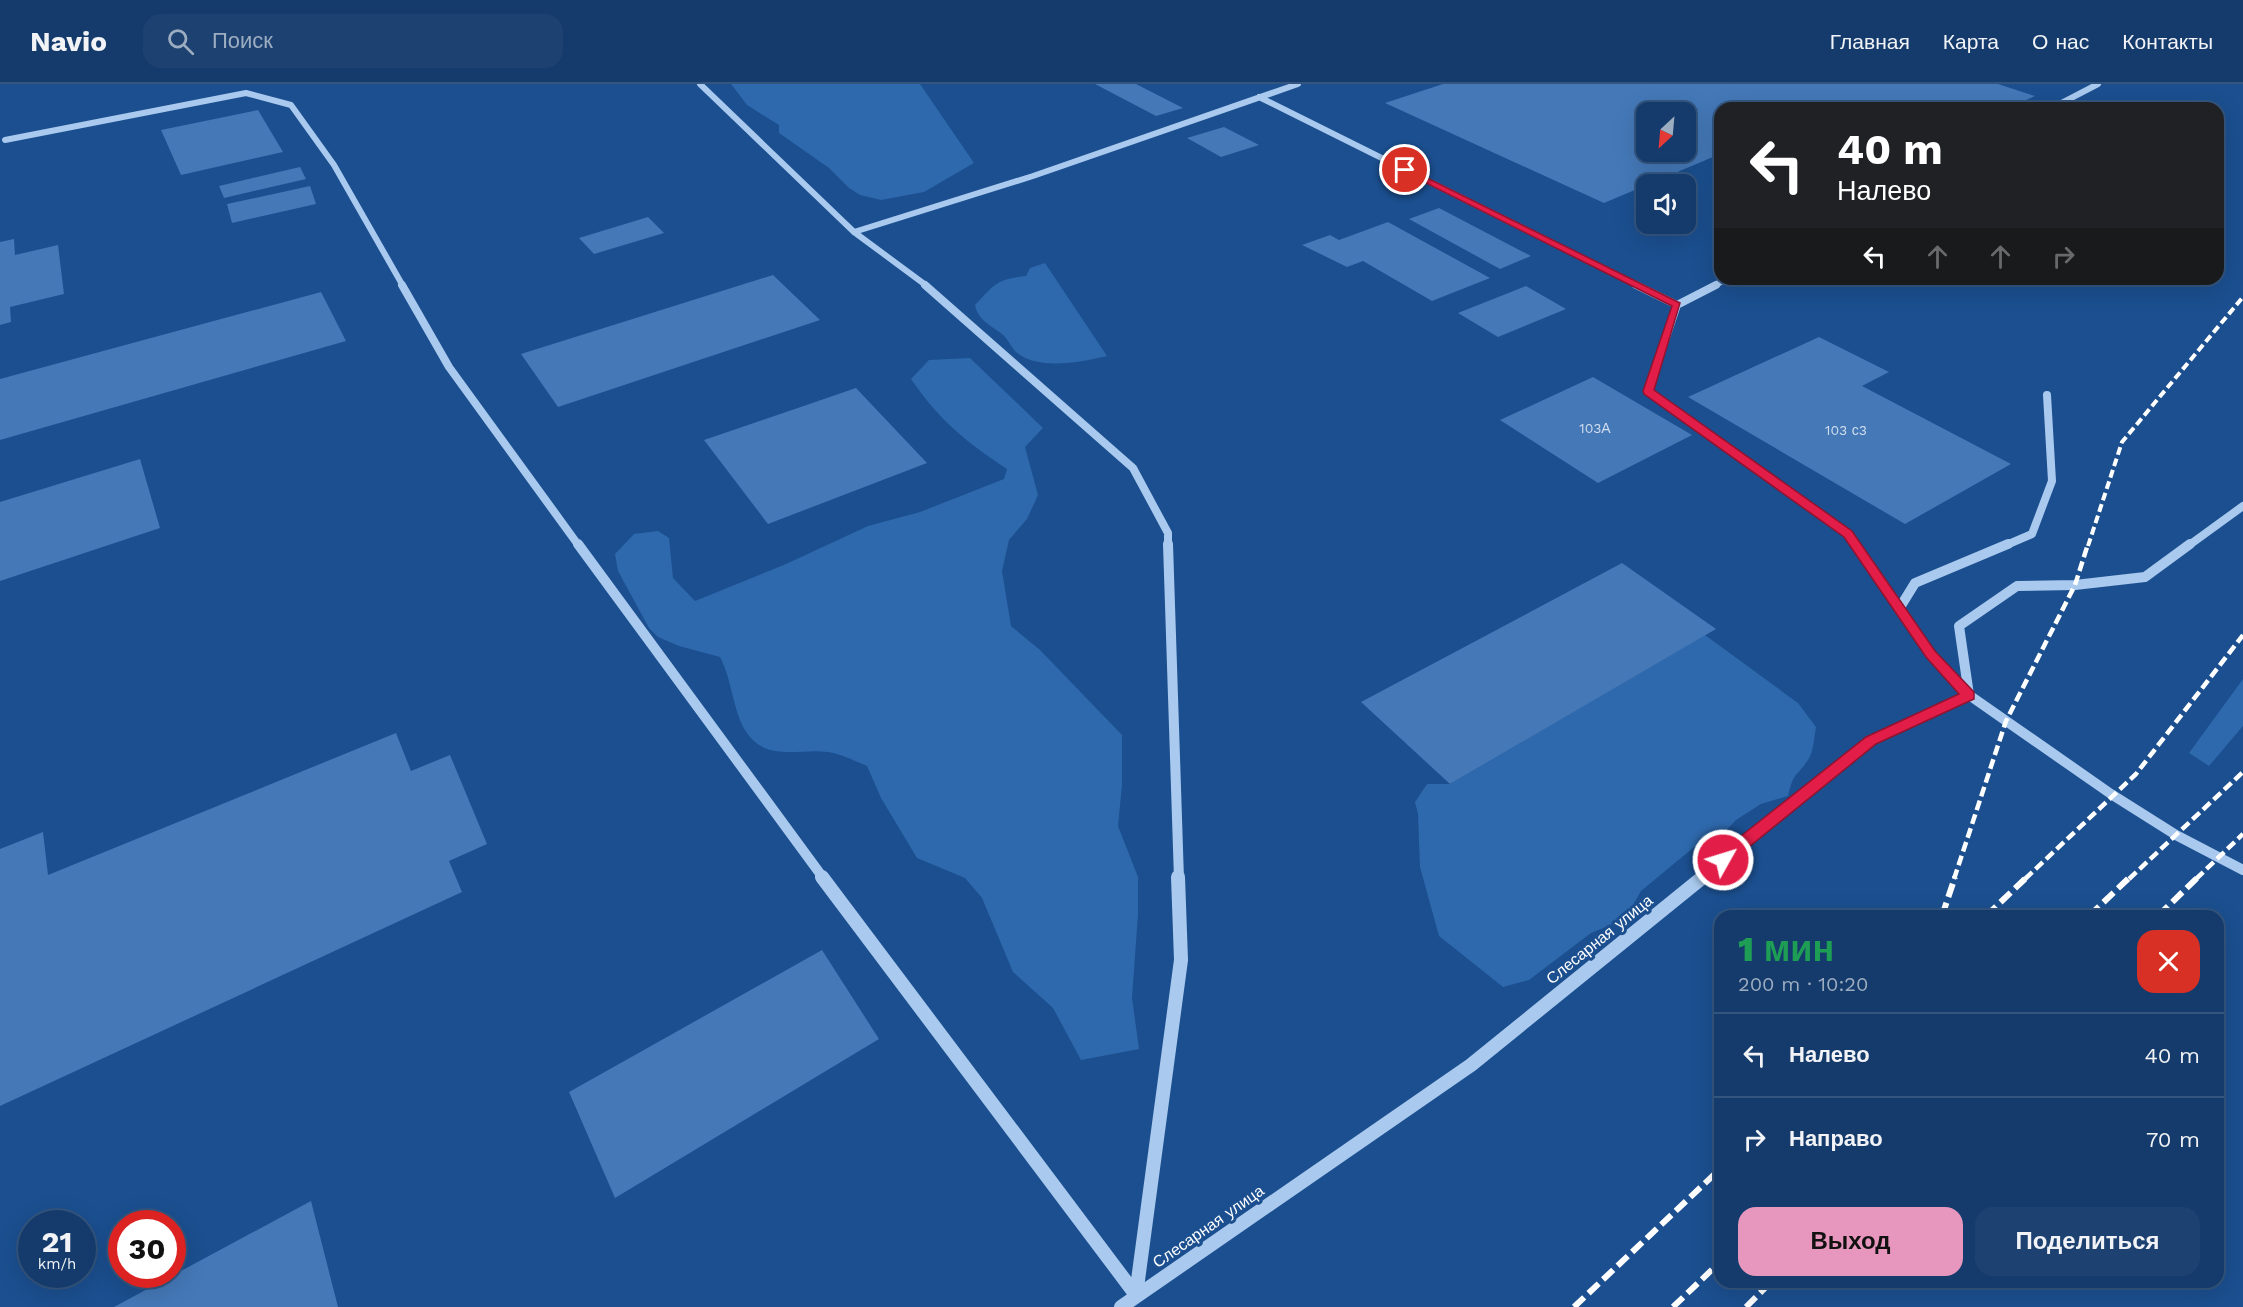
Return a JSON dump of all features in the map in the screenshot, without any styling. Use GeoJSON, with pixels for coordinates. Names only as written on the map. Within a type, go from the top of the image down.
{"type":"FeatureCollection","features":[{"type":"Feature","properties":{"kind":"street"},"geometry":{"type":"LineString","coordinates":[[700,84],[854,232],[923,283],[1133,468],[1168,533],[1181,960],[1136,1295]]}},
{"type":"Feature","properties":{"kind":"street"},"geometry":{"type":"LineString","coordinates":[[854,232],[1034,176],[1298,84]]}},
{"type":"Feature","properties":{"kind":"street"},"geometry":{"type":"LineString","coordinates":[[2064,102],[2098,84]]}},
{"type":"Feature","properties":{"kind":"street"},"geometry":{"type":"LineString","coordinates":[[5,140],[246,93],[291,105],[334,165],[449,367],[762,797],[1136,1295]]}},
{"type":"Feature","properties":{"kind":"street"},"geometry":{"type":"LineString","coordinates":[[1259,97],[1677,305]]}},
{"type":"Feature","properties":{"kind":"street"},"geometry":{"type":"LineString","coordinates":[[1715,285],[1677,305],[1648,391],[1848,534],[1931,654],[1969,695],[2111,794],[2176,835],[2243,870]]}},
{"type":"Feature","properties":{"kind":"street"},"geometry":{"type":"LineString","coordinates":[[1899,609],[1915,583],[2032,534],[2052,481],[2047,395]]}},
{"type":"Feature","properties":{"kind":"street"},"geometry":{"type":"LineString","coordinates":[[1969,695],[1959,626],[2017,586],[2075,585],[2145,578],[2243,506]]}},
{"type":"Feature","properties":{"kind":"street","name":"Слесарная улица"},"geometry":{"type":"LineString","coordinates":[[1121,1307],[1471,1065],[1871,741],[1969,695]]}},
{"type":"Feature","properties":{"kind":"shaded area"},"geometry":{"type":"Polygon","coordinates":[[[731,84],[920,84],[974,163],[924,192],[881,200],[860,195],[849,188],[829,168],[779,133],[779,125],[747,105],[731,84]]]}},
{"type":"Feature","properties":{"kind":"shaded area"},"geometry":{"type":"Polygon","coordinates":[[[1045,263],[1107,356],[1060,363],[1025,358],[979,315],[975,305],[996,284],[1026,276],[1030,268],[1045,263]]]}},
{"type":"Feature","properties":{"kind":"shaded area"},"geometry":{"type":"Polygon","coordinates":[[[970,358],[1043,428],[1025,447],[1038,495],[1027,519],[1009,540],[1002,571],[1011,626],[1040,650],[1122,735],[1122,785],[1118,826],[1138,877],[1138,914],[1132,998],[1139,1049],[1081,1060],[1053,1008],[1013,972],[982,898],[965,878],[917,858],[881,798],[867,766],[828,752],[772,750],[762,747],[753,740],[741,722],[720,657],[679,646],[658,637],[649,628],[618,571],[615,554],[634,534],[658,531],[669,538],[673,578],[695,601],[786,564],[868,526],[920,512],[1004,479],[1007,469],[954,429],[932,407],[911,379],[929,360],[970,358]]]}},
{"type":"Feature","properties":{"kind":"shaded area"},"geometry":{"type":"Polygon","coordinates":[[[1705,635],[1798,703],[1816,727],[1810,756],[1794,778],[1788,796],[1761,804],[1736,820],[1721,836],[1693,848],[1641,891],[1625,919],[1591,933],[1529,980],[1503,987],[1439,936],[1420,867],[1418,814],[1415,802],[1427,784],[1450,784],[1705,635]]]}},
{"type":"Feature","properties":{"kind":"shaded area"},"geometry":{"type":"Polygon","coordinates":[[[2243,679],[2243,726],[2209,766],[2189,753],[2243,679]]]}},
{"type":"Feature","properties":{"kind":"building"},"geometry":{"type":"Polygon","coordinates":[[[1095,84],[1136,84],[1183,108],[1156,116],[1095,84]]]}},
{"type":"Feature","properties":{"kind":"building"},"geometry":{"type":"Polygon","coordinates":[[[1443,84],[1998,84],[2035,96],[2022,102],[1714,102],[1714,157],[1673,174],[1636,174],[1636,189],[1604,203],[1385,103],[1443,84]]]}},
{"type":"Feature","properties":{"kind":"building"},"geometry":{"type":"Polygon","coordinates":[[[258,110],[283,152],[181,175],[161,130],[258,110]]]}},
{"type":"Feature","properties":{"kind":"building"},"geometry":{"type":"Polygon","coordinates":[[[1224,127],[1259,145],[1221,157],[1187,138],[1224,127]]]}},
{"type":"Feature","properties":{"kind":"building"},"geometry":{"type":"Polygon","coordinates":[[[300,167],[306,179],[224,198],[219,186],[300,167]]]}},
{"type":"Feature","properties":{"kind":"building"},"geometry":{"type":"Polygon","coordinates":[[[310,186],[316,204],[232,223],[227,204],[310,186]]]}},
{"type":"Feature","properties":{"kind":"building"},"geometry":{"type":"Polygon","coordinates":[[[1439,208],[1531,256],[1500,269],[1409,219],[1439,208]]]}},
{"type":"Feature","properties":{"kind":"building"},"geometry":{"type":"Polygon","coordinates":[[[648,217],[664,233],[594,254],[579,238],[648,217]]]}},
{"type":"Feature","properties":{"kind":"building"},"geometry":{"type":"Polygon","coordinates":[[[1388,222],[1490,278],[1432,301],[1363,261],[1347,267],[1302,245],[1330,235],[1339,240],[1388,222]]]}},
{"type":"Feature","properties":{"kind":"building"},"geometry":{"type":"Polygon","coordinates":[[[14,239],[15,255],[58,245],[64,294],[10,307],[11,322],[0,325],[0,242],[14,239]]]}},
{"type":"Feature","properties":{"kind":"building"},"geometry":{"type":"Polygon","coordinates":[[[773,275],[820,320],[558,407],[521,354],[773,275]]]}},
{"type":"Feature","properties":{"kind":"building"},"geometry":{"type":"Polygon","coordinates":[[[1526,286],[1566,309],[1498,337],[1458,313],[1526,286]]]}},
{"type":"Feature","properties":{"kind":"building"},"geometry":{"type":"Polygon","coordinates":[[[321,292],[346,341],[0,440],[0,379],[321,292]]]}},
{"type":"Feature","properties":{"kind":"building"},"geometry":{"type":"Polygon","coordinates":[[[1819,337],[1889,372],[1862,386],[2011,464],[1905,524],[1688,397],[1819,337]]]}},
{"type":"Feature","properties":{"kind":"building"},"geometry":{"type":"Polygon","coordinates":[[[1593,377],[1692,435],[1598,483],[1500,420],[1593,377]]]}},
{"type":"Feature","properties":{"kind":"building"},"geometry":{"type":"Polygon","coordinates":[[[856,388],[927,463],[768,524],[704,440],[856,388]]]}},
{"type":"Feature","properties":{"kind":"building"},"geometry":{"type":"Polygon","coordinates":[[[140,459],[160,528],[0,581],[0,502],[140,459]]]}},
{"type":"Feature","properties":{"kind":"building"},"geometry":{"type":"Polygon","coordinates":[[[1622,563],[1716,629],[1450,784],[1361,702],[1622,563]]]}},
{"type":"Feature","properties":{"kind":"building"},"geometry":{"type":"Polygon","coordinates":[[[396,733],[411,771],[450,755],[487,844],[449,861],[462,892],[0,1106],[0,849],[43,832],[48,875],[396,733]]]}},
{"type":"Feature","properties":{"kind":"building"},"geometry":{"type":"Polygon","coordinates":[[[822,950],[879,1039],[615,1198],[569,1092],[822,950]]]}},
{"type":"Feature","properties":{"kind":"building"},"geometry":{"type":"Polygon","coordinates":[[[311,1201],[338,1307],[114,1307],[149,1288],[186,1288],[186,1268],[311,1201]]]}},
{"type":"Feature","properties":{"kind":"railway"},"geometry":{"type":"LineString","coordinates":[[2088,546],[2122,442],[2243,297]]}},
{"type":"Feature","properties":{"kind":"railway"},"geometry":{"type":"LineString","coordinates":[[1954,879],[2006,721],[2075,585],[2088,544]]}},
{"type":"Feature","properties":{"kind":"railway"},"geometry":{"type":"LineString","coordinates":[[2025,879],[2136,774],[2243,635]]}},
{"type":"Feature","properties":{"kind":"railway"},"geometry":{"type":"LineString","coordinates":[[2129,879],[2243,772]]}},
{"type":"Feature","properties":{"kind":"railway"},"geometry":{"type":"LineString","coordinates":[[2196,879],[2243,834]]}},
{"type":"Feature","properties":{"kind":"railway"},"geometry":{"type":"LineString","coordinates":[[1944,910],[1955,877]]}},
{"type":"Feature","properties":{"kind":"railway"},"geometry":{"type":"LineString","coordinates":[[1992,910],[2027,877]]}},
{"type":"Feature","properties":{"kind":"railway"},"geometry":{"type":"LineString","coordinates":[[2095,910],[2130,877]]}},
{"type":"Feature","properties":{"kind":"railway"},"geometry":{"type":"LineString","coordinates":[[2164,910],[2198,877]]}},
{"type":"Feature","properties":{"kind":"railway"},"geometry":{"type":"LineString","coordinates":[[1574,1307],[1714,1175]]}},
{"type":"Feature","properties":{"kind":"railway"},"geometry":{"type":"LineString","coordinates":[[1673,1307],[1714,1268]]}},
{"type":"Feature","properties":{"kind":"railway"},"geometry":{"type":"LineString","coordinates":[[1746,1307],[1765,1288]]}},
{"type":"Feature","properties":{"kind":"route"},"geometry":{"type":"LineString","coordinates":[[1405,170],[1677,305],[1648,391],[1848,534],[1931,654],[1969,695],[1871,741],[1723,860]]}}]}
